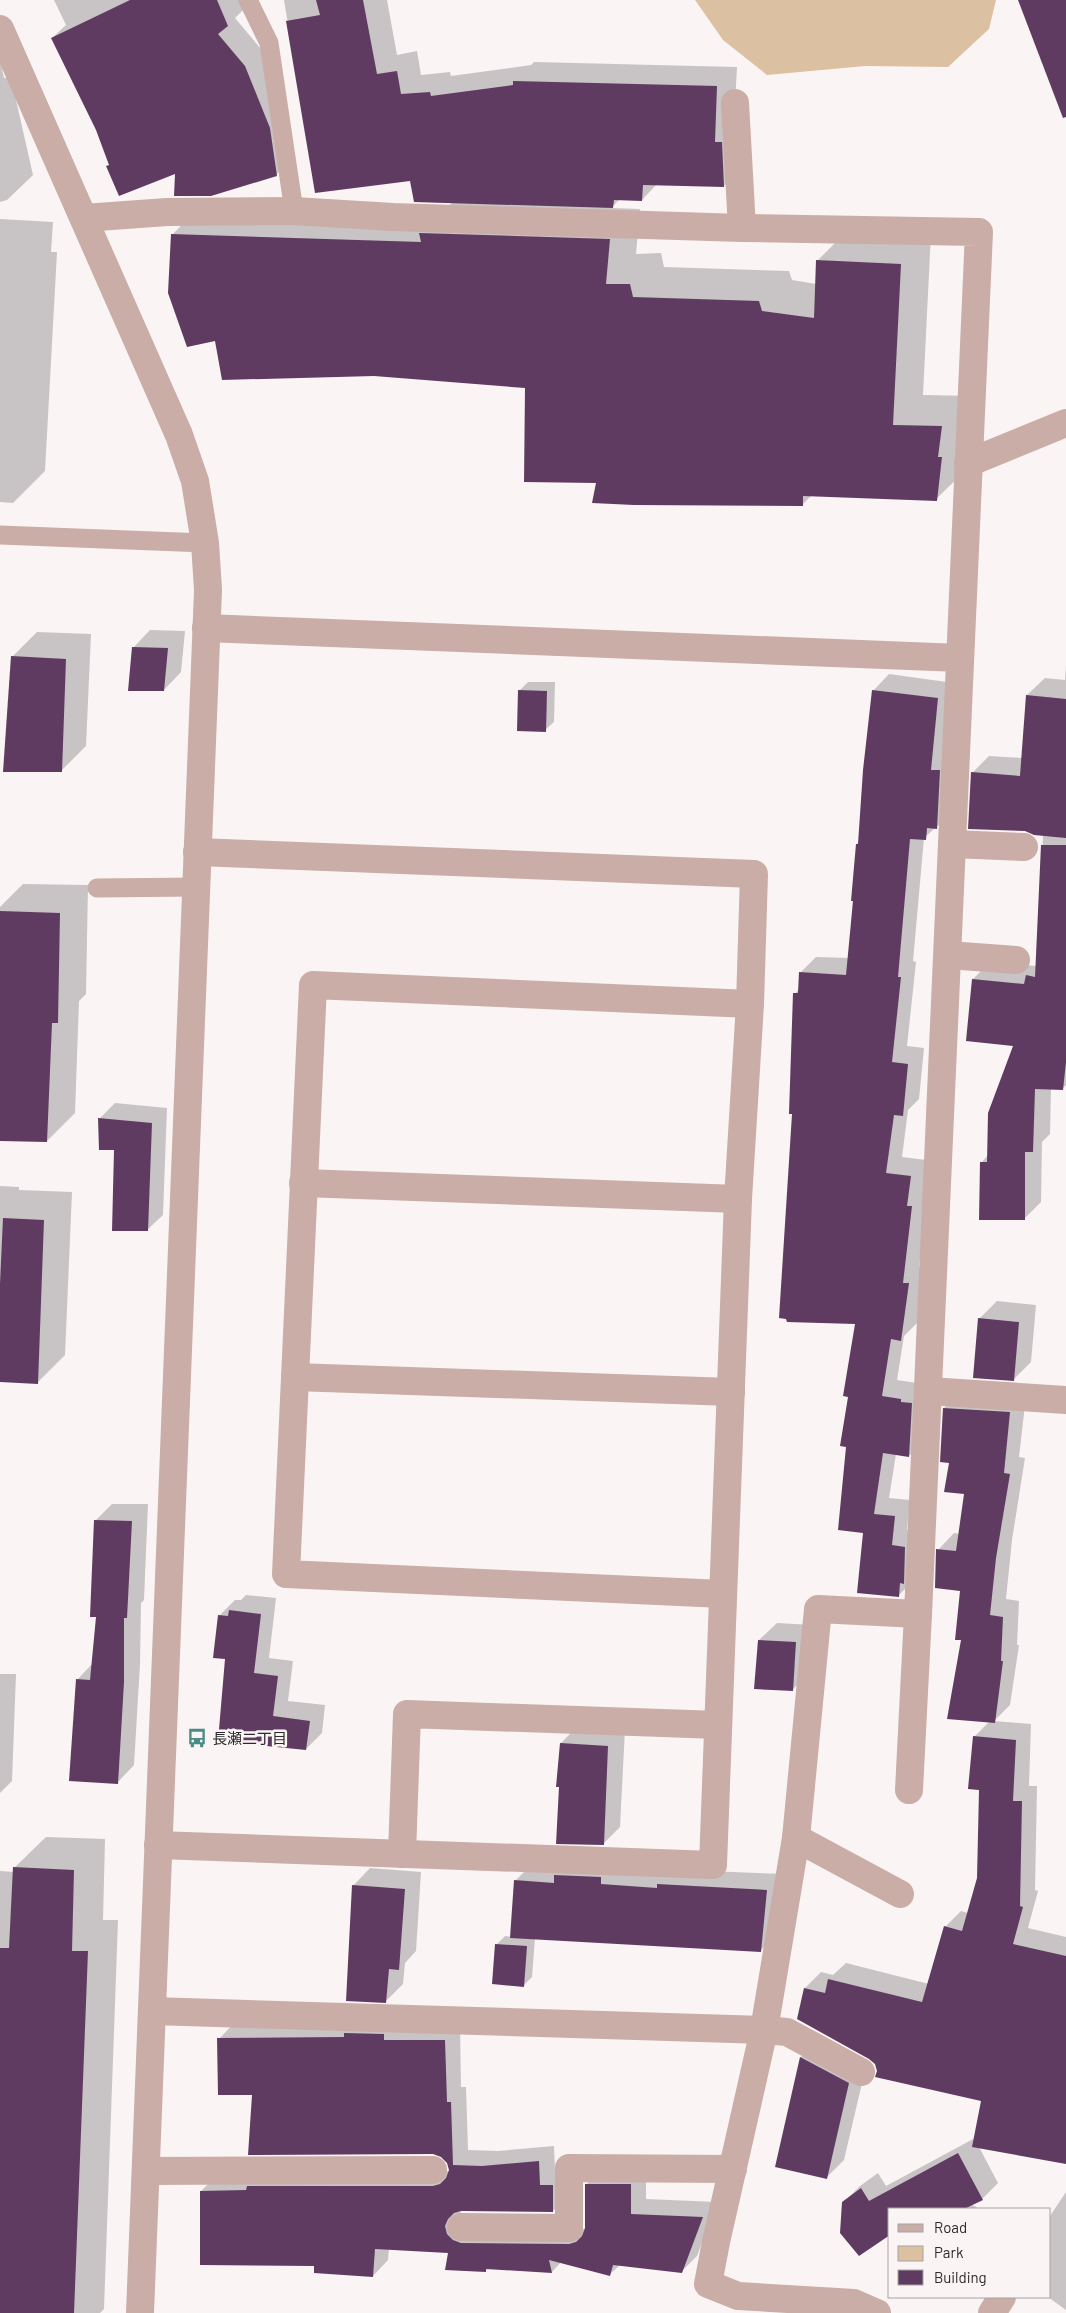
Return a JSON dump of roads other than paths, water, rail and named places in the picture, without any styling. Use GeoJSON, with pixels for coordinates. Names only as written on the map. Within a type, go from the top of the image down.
{"type":"FeatureCollection","features":[{"type":"Feature","properties":{"kind":"street"},"geometry":{"type":"LineString","coordinates":[[0,29],[179,435],[195,481],[205,542],[208,590],[140,2313]]}},
{"type":"Feature","properties":{"kind":"street"},"geometry":{"type":"LineString","coordinates":[[735,103],[742,228]]}},
{"type":"Feature","properties":{"kind":"street"},"geometry":{"type":"LineString","coordinates":[[84,218],[167,212],[294,211],[393,217],[742,228],[979,232],[929,1391],[909,1790]]}},
{"type":"Feature","properties":{"kind":"street"},"geometry":{"type":"LineString","coordinates":[[968,463],[1066,423]]}},
{"type":"Feature","properties":{"kind":"street"},"geometry":{"type":"LineString","coordinates":[[206,628],[960,658]]}},
{"type":"Feature","properties":{"kind":"street"},"geometry":{"type":"LineString","coordinates":[[952,844],[1024,847]]}},
{"type":"Feature","properties":{"kind":"street"},"geometry":{"type":"LineString","coordinates":[[158,1845],[713,1866],[738,1200],[750,1004],[754,874],[197,852]]}},
{"type":"Feature","properties":{"kind":"street"},"geometry":{"type":"LineString","coordinates":[[948,955],[1016,960]]}},
{"type":"Feature","properties":{"kind":"street"},"geometry":{"type":"LineString","coordinates":[[723,1594],[286,1574],[294,1377],[313,985],[750,1004]]}},
{"type":"Feature","properties":{"kind":"street"},"geometry":{"type":"LineString","coordinates":[[303,1183],[738,1200]]}},
{"type":"Feature","properties":{"kind":"street"},"geometry":{"type":"LineString","coordinates":[[294,1377],[731,1392]]}},
{"type":"Feature","properties":{"kind":"street"},"geometry":{"type":"LineString","coordinates":[[929,1391],[1066,1400]]}},
{"type":"Feature","properties":{"kind":"street"},"geometry":{"type":"LineString","coordinates":[[878,2313],[854,2303],[738,2296],[708,2284],[764,2030],[796,1838],[818,1609],[918,1614]]}},
{"type":"Feature","properties":{"kind":"street"},"geometry":{"type":"LineString","coordinates":[[402,1854],[407,1714],[718,1725]]}},
{"type":"Feature","properties":{"kind":"street"},"geometry":{"type":"LineString","coordinates":[[796,1838],[900,1894]]}},
{"type":"Feature","properties":{"kind":"street"},"geometry":{"type":"LineString","coordinates":[[152,2011],[764,2030],[786,2032],[861,2072]]}},
{"type":"Feature","properties":{"kind":"street"},"geometry":{"type":"LineString","coordinates":[[461,2227],[569,2228],[569,2168],[733,2169]]}},
{"type":"Feature","properties":{"kind":"street"},"geometry":{"type":"LineString","coordinates":[[146,2171],[433,2170]]}},
{"type":"Feature","properties":{"kind":"street"},"geometry":{"type":"LineString","coordinates":[[992,2313],[1001,2298]]}},
{"type":"Feature","properties":{"kind":"lane"},"geometry":{"type":"LineString","coordinates":[[248,0],[270,43],[294,211]]}},
{"type":"Feature","properties":{"kind":"lane"},"geometry":{"type":"LineString","coordinates":[[0,536],[205,542]]}},
{"type":"Feature","properties":{"kind":"lane"},"geometry":{"type":"LineString","coordinates":[[97,888],[196,887]]}},
{"type":"Feature","properties":{"kind":"place","name":"長瀬二丁目"},"geometry":{"type":"Point","coordinates":[197,1738]}}]}
